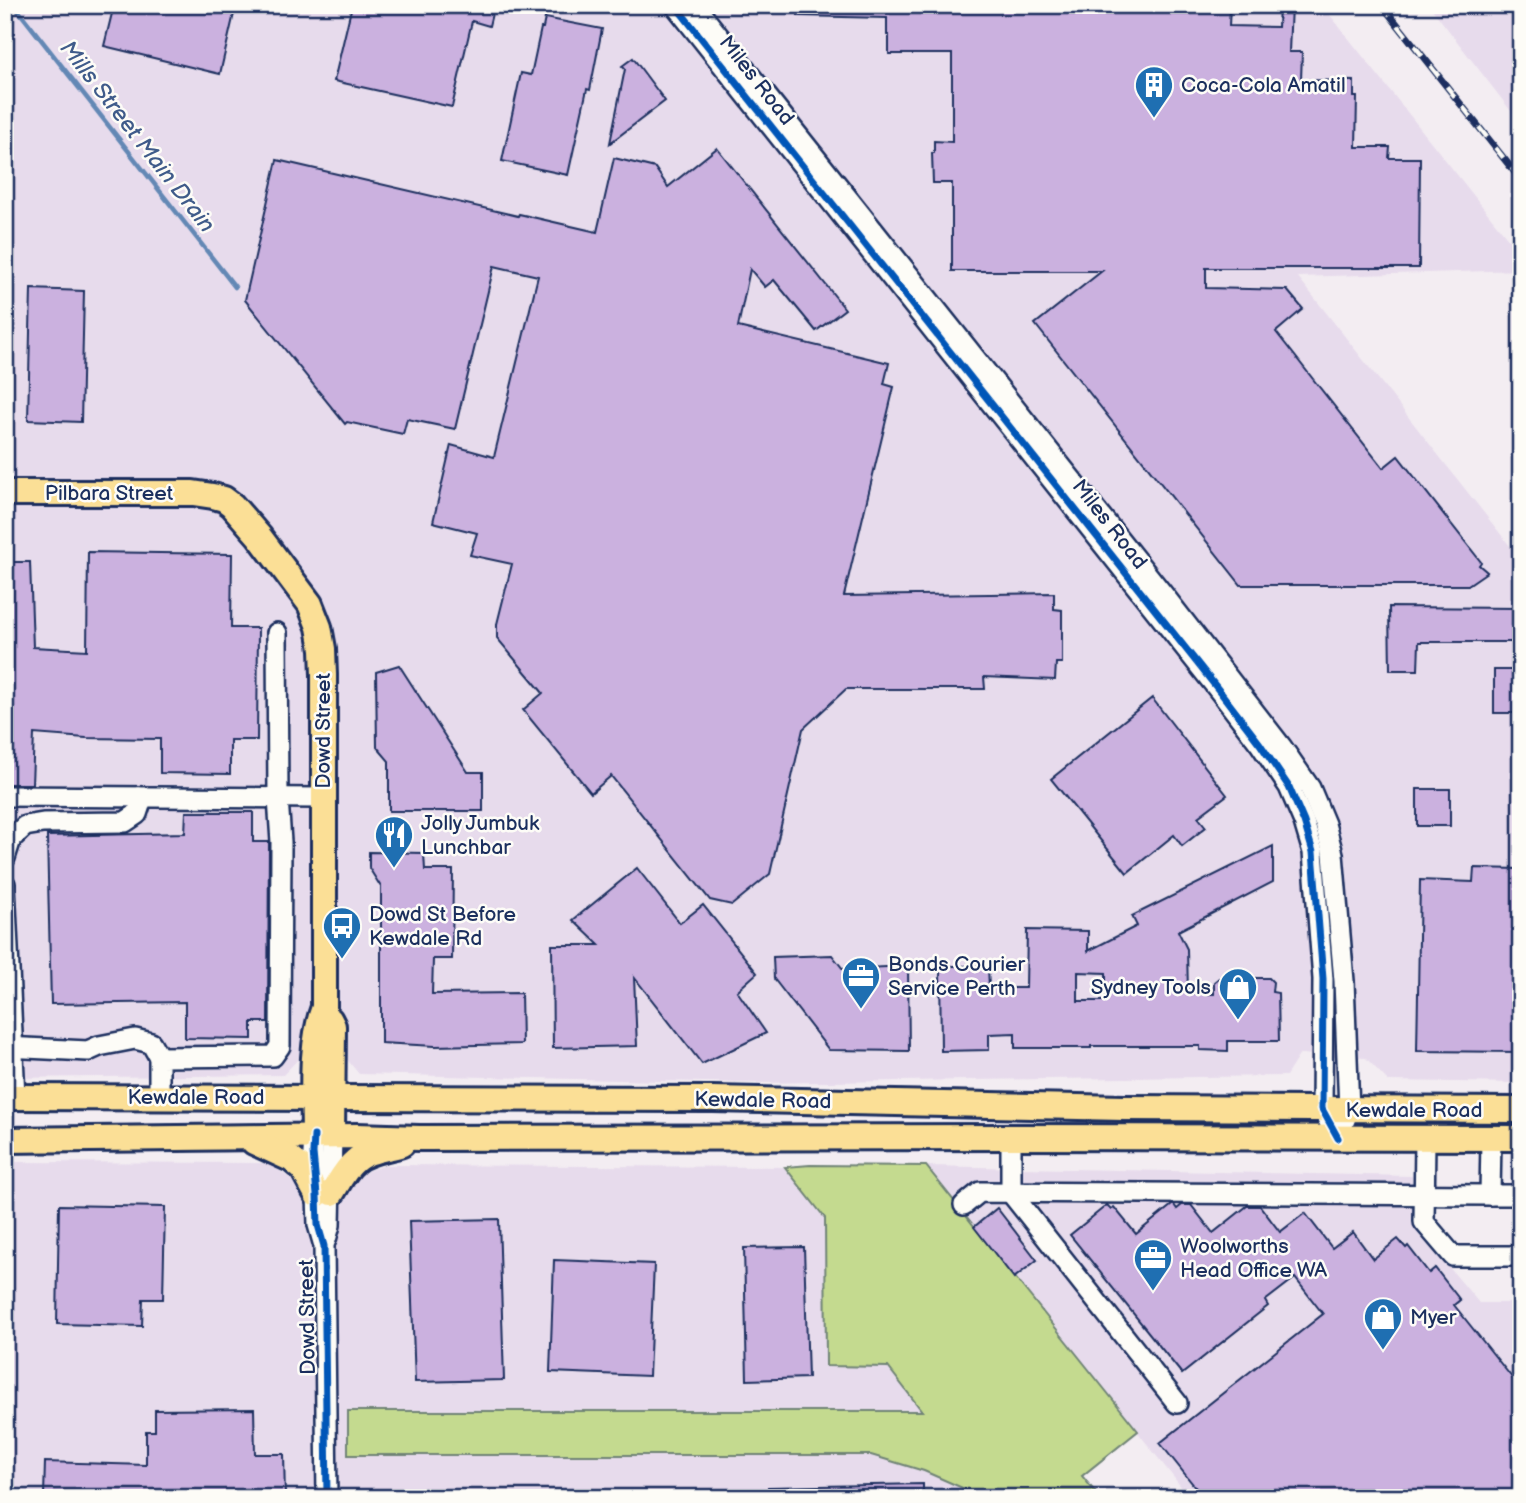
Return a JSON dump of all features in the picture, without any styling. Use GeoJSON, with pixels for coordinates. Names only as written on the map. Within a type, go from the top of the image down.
{"type":"FeatureCollection","features":[{"type":"Feature","properties":{"kind":"main road","name":"Pilbara Street"},"geometry":{"type":"LineString","coordinates":[[5,493],[193,493],[214,496]]}},
{"type":"Feature","properties":{"kind":"main road","name":"Dowd Street"},"geometry":{"type":"LineString","coordinates":[[214,496],[232,505],[310,604],[319,627],[323,649],[324,1007],[317,1024],[324,1097],[323,1136]]}},
{"type":"Feature","properties":{"kind":"main road","name":"Kewdale Road"},"geometry":{"type":"LineString","coordinates":[[10,1097],[699,1099],[1125,1108],[1521,1110]]}},
{"type":"Feature","properties":{"kind":"main road"},"geometry":{"type":"LineString","coordinates":[[1010,1105],[1011,1137]]}},
{"type":"Feature","properties":{"kind":"main road","name":"Kewdale Road"},"geometry":{"type":"LineString","coordinates":[[5,1140],[323,1136],[1521,1139]]}},
{"type":"Feature","properties":{"kind":"main road"},"geometry":{"type":"LineString","coordinates":[[244,1138],[291,1158],[325,1194],[356,1159],[419,1138]]}},
{"type":"Feature","properties":{"kind":"street","name":"Miles Road"},"geometry":{"type":"LineString","coordinates":[[675,5],[1179,639],[1260,744],[1289,787],[1310,842],[1316,883],[1323,979],[1322,1110]]}},
{"type":"Feature","properties":{"kind":"street","name":"Miles Road"},"geometry":{"type":"LineString","coordinates":[[694,5],[1174,609],[1281,746],[1310,788],[1325,824],[1333,854],[1343,969],[1349,1110],[1338,1138]]}},
{"type":"Feature","properties":{"kind":"street"},"geometry":{"type":"LineString","coordinates":[[159,1057],[273,1056],[279,1046],[281,842],[278,797],[277,633]]}},
{"type":"Feature","properties":{"kind":"street"},"geometry":{"type":"LineString","coordinates":[[5,796],[323,799]]}},
{"type":"Feature","properties":{"kind":"street"},"geometry":{"type":"LineString","coordinates":[[5,858],[11,839],[25,826],[43,823],[125,822],[137,814],[139,797]]}},
{"type":"Feature","properties":{"kind":"street"},"geometry":{"type":"LineString","coordinates":[[5,884],[10,1097]]}},
{"type":"Feature","properties":{"kind":"street"},"geometry":{"type":"LineString","coordinates":[[9,1047],[88,1051],[99,1046],[135,1039],[151,1043],[159,1057],[159,1097]]}},
{"type":"Feature","properties":{"kind":"street"},"geometry":{"type":"LineString","coordinates":[[1322,1110],[1338,1138]]}},
{"type":"Feature","properties":{"kind":"street","name":"Dowd Street"},"geometry":{"type":"LineString","coordinates":[[323,1136],[313,1153],[325,1194],[318,1225],[324,1246],[327,1498]]}},
{"type":"Feature","properties":{"kind":"street"},"geometry":{"type":"LineString","coordinates":[[1011,1137],[1011,1193],[1177,1403]]}},
{"type":"Feature","properties":{"kind":"street"},"geometry":{"type":"LineString","coordinates":[[1425,1138],[1424,1222],[1453,1256],[1521,1256]]}},
{"type":"Feature","properties":{"kind":"street"},"geometry":{"type":"LineString","coordinates":[[1490,1139],[1490,1195]]}},
{"type":"Feature","properties":{"kind":"street"},"geometry":{"type":"LineString","coordinates":[[964,1205],[980,1192],[1521,1195]]}},
{"type":"Feature","properties":{"kind":"shaded area"},"geometry":{"type":"Polygon","coordinates":[[[5,5],[1322,5],[1521,255],[1521,270],[1298,277],[1521,560],[1521,1083],[1388,1081],[1366,1058],[1300,1054],[1286,1076],[746,1083],[359,1074],[345,1057],[303,1054],[283,1075],[5,1078],[5,5]]]}},
{"type":"Feature","properties":{"kind":"shaded area"},"geometry":{"type":"Polygon","coordinates":[[[1429,5],[1521,5],[1521,124],[1429,5]]]}},
{"type":"Feature","properties":{"kind":"shaded area"},"geometry":{"type":"Polygon","coordinates":[[[5,1162],[265,1163],[302,1187],[350,1186],[367,1171],[386,1165],[785,1167],[825,1218],[826,1366],[888,1367],[923,1411],[348,1411],[348,1455],[871,1455],[924,1471],[985,1498],[5,1498],[5,1162]]]}},
{"type":"Feature","properties":{"kind":"shaded area"},"geometry":{"type":"Polygon","coordinates":[[[926,1166],[1412,1176],[1413,1224],[1479,1303],[1521,1303],[1521,1498],[1190,1498],[926,1166]]]}},
{"type":"Feature","properties":{"kind":"green space"},"geometry":{"type":"Polygon","coordinates":[[[926,1166],[1138,1431],[1082,1476],[1100,1498],[985,1498],[924,1471],[871,1455],[348,1455],[348,1411],[922,1411],[888,1367],[826,1366],[825,1218],[785,1167],[926,1166]]]}},
{"type":"Feature","properties":{"kind":"building"},"geometry":{"type":"Polygon","coordinates":[[[114,5],[236,5],[220,74],[104,46],[114,5]]]}},
{"type":"Feature","properties":{"kind":"building"},"geometry":{"type":"Polygon","coordinates":[[[352,5],[494,5],[489,26],[472,21],[452,107],[334,81],[352,5]]]}},
{"type":"Feature","properties":{"kind":"building"},"geometry":{"type":"Polygon","coordinates":[[[798,5],[1230,5],[1229,26],[1278,27],[1279,5],[1291,5],[1289,52],[1302,52],[1301,80],[1354,81],[1354,97],[1357,97],[1356,147],[1390,147],[1389,158],[1420,158],[1419,268],[1206,268],[1206,288],[1287,290],[1303,309],[1276,332],[1383,468],[1398,456],[1487,572],[1468,585],[1241,585],[1035,324],[1102,271],[952,271],[952,183],[933,183],[932,153],[934,141],[952,142],[952,54],[889,54],[887,18],[798,16],[798,5]]]}},
{"type":"Feature","properties":{"kind":"building"},"geometry":{"type":"Polygon","coordinates":[[[545,18],[602,29],[590,90],[587,89],[568,175],[502,161],[521,73],[531,75],[545,18]]]}},
{"type":"Feature","properties":{"kind":"building"},"geometry":{"type":"Polygon","coordinates":[[[633,58],[665,101],[610,143],[625,69],[622,66],[633,58]]]}},
{"type":"Feature","properties":{"kind":"building"},"geometry":{"type":"Polygon","coordinates":[[[717,148],[845,309],[816,331],[774,280],[765,287],[750,269],[738,327],[889,363],[884,384],[894,387],[844,596],[1054,593],[1054,609],[1062,610],[1062,663],[1056,663],[1055,680],[984,677],[985,689],[846,689],[803,729],[770,874],[732,905],[710,900],[611,776],[591,793],[523,710],[543,693],[497,638],[497,624],[512,564],[470,555],[477,533],[433,522],[451,445],[494,457],[538,276],[494,266],[455,429],[407,419],[403,434],[347,422],[345,424],[245,300],[277,160],[597,232],[614,158],[655,168],[668,187],[717,148]]]}},
{"type":"Feature","properties":{"kind":"building"},"geometry":{"type":"Polygon","coordinates":[[[31,289],[84,291],[81,422],[28,420],[31,289]]]}},
{"type":"Feature","properties":{"kind":"building"},"geometry":{"type":"Polygon","coordinates":[[[88,552],[232,554],[231,628],[258,628],[257,740],[230,740],[230,774],[160,773],[160,739],[34,734],[32,784],[5,784],[5,562],[30,562],[33,647],[87,650],[88,552]]]}},
{"type":"Feature","properties":{"kind":"building"},"geometry":{"type":"Polygon","coordinates":[[[1389,607],[1521,608],[1521,642],[1419,642],[1418,670],[1390,670],[1389,607]]]}},
{"type":"Feature","properties":{"kind":"building"},"geometry":{"type":"Polygon","coordinates":[[[399,665],[468,772],[483,772],[483,811],[389,811],[389,761],[377,747],[376,672],[399,665]]]}},
{"type":"Feature","properties":{"kind":"building"},"geometry":{"type":"Polygon","coordinates":[[[1494,670],[1521,670],[1521,713],[1494,713],[1494,670]]]}},
{"type":"Feature","properties":{"kind":"building"},"geometry":{"type":"Polygon","coordinates":[[[1152,698],[1227,795],[1198,817],[1206,827],[1182,846],[1174,835],[1127,873],[1051,779],[1152,698]]]}},
{"type":"Feature","properties":{"kind":"building"},"geometry":{"type":"Polygon","coordinates":[[[1417,789],[1450,789],[1450,826],[1417,826],[1417,789]]]}},
{"type":"Feature","properties":{"kind":"building"},"geometry":{"type":"Polygon","coordinates":[[[186,812],[253,812],[253,842],[269,842],[268,1022],[252,1022],[252,1039],[185,1038],[185,1002],[51,1004],[47,836],[185,833],[186,812]]]}},
{"type":"Feature","properties":{"kind":"building"},"geometry":{"type":"Polygon","coordinates":[[[1273,846],[1273,882],[1178,931],[1187,949],[1188,993],[1214,994],[1214,982],[1219,978],[1269,978],[1273,982],[1272,992],[1278,993],[1279,1041],[1228,1041],[1228,1051],[1200,1050],[1200,1046],[1015,1048],[1015,1033],[989,1034],[989,1050],[941,1051],[940,966],[988,966],[989,988],[1026,988],[1027,930],[1088,931],[1088,951],[1137,926],[1132,916],[1273,846]],[[1078,972],[1078,1001],[1106,1001],[1106,973],[1078,972]]]}},
{"type":"Feature","properties":{"kind":"building"},"geometry":{"type":"Polygon","coordinates":[[[369,852],[424,853],[425,870],[453,870],[452,959],[433,959],[432,994],[521,993],[522,1044],[435,1046],[381,1043],[381,887],[369,868],[369,852]]]}},
{"type":"Feature","properties":{"kind":"building"},"geometry":{"type":"Polygon","coordinates":[[[637,868],[680,923],[703,905],[757,973],[737,991],[766,1033],[702,1064],[634,977],[637,1046],[553,1048],[552,945],[599,945],[573,920],[637,868]]]}},
{"type":"Feature","properties":{"kind":"building"},"geometry":{"type":"Polygon","coordinates":[[[1474,868],[1521,869],[1521,1052],[1417,1051],[1420,880],[1473,882],[1474,868]]]}},
{"type":"Feature","properties":{"kind":"building"},"geometry":{"type":"Polygon","coordinates":[[[832,955],[843,969],[908,966],[909,1051],[829,1050],[774,979],[773,957],[832,955]]]}},
{"type":"Feature","properties":{"kind":"building"},"geometry":{"type":"Polygon","coordinates":[[[59,1205],[165,1207],[163,1299],[143,1299],[142,1326],[57,1324],[59,1205]]]}},
{"type":"Feature","properties":{"kind":"building","name":"Myer"},"geometry":{"type":"Polygon","coordinates":[[[1107,1205],[1111,1209],[1114,1207],[1136,1234],[1172,1205],[1177,1209],[1182,1205],[1191,1205],[1213,1233],[1247,1206],[1260,1206],[1280,1232],[1305,1213],[1332,1248],[1353,1232],[1373,1259],[1398,1239],[1406,1248],[1408,1246],[1429,1273],[1435,1268],[1460,1300],[1454,1305],[1521,1389],[1521,1498],[1204,1498],[1160,1443],[1323,1314],[1295,1278],[1265,1301],[1268,1306],[1182,1374],[1070,1235],[1107,1205]]]}},
{"type":"Feature","properties":{"kind":"building"},"geometry":{"type":"Polygon","coordinates":[[[997,1208],[1037,1260],[1014,1278],[974,1227],[997,1208]]]}},
{"type":"Feature","properties":{"kind":"building"},"geometry":{"type":"Polygon","coordinates":[[[499,1219],[504,1380],[415,1382],[409,1221],[499,1219]]]}},
{"type":"Feature","properties":{"kind":"building"},"geometry":{"type":"Polygon","coordinates":[[[804,1247],[808,1378],[747,1380],[744,1248],[804,1247]]]}},
{"type":"Feature","properties":{"kind":"building"},"geometry":{"type":"Polygon","coordinates":[[[554,1260],[654,1264],[649,1376],[550,1372],[554,1260]]]}},
{"type":"Feature","properties":{"kind":"building"},"geometry":{"type":"Polygon","coordinates":[[[254,1409],[255,1454],[284,1454],[285,1498],[44,1496],[45,1462],[146,1465],[146,1431],[155,1431],[155,1410],[254,1409]]]}},
{"type":"Feature","properties":{"kind":"building"},"geometry":{"type":"Polygon","coordinates":[[[923,1484],[923,1498],[768,1498],[768,1487],[923,1484]]]}},
{"type":"Feature","properties":{"kind":"waterway","name":"Mills Street Main Drain"},"geometry":{"type":"LineString","coordinates":[[14,5],[235,287]]}},
{"type":"Feature","properties":{"kind":"railway"},"geometry":{"type":"LineString","coordinates":[[1382,5],[1521,180]]}},
{"type":"Feature","properties":{"kind":"cycle path"},"geometry":{"type":"LineString","coordinates":[[675,5],[1221,693],[1289,787],[1313,852],[1323,979],[1322,1109],[1338,1138]]}},
{"type":"Feature","properties":{"kind":"cycle path"},"geometry":{"type":"LineString","coordinates":[[314,1136],[318,1225],[324,1246],[327,1498]]}},
{"type":"Feature","properties":{"kind":"place","name":"Coca-Cola Amatil"},"geometry":{"type":"Point","coordinates":[1154,119]}},
{"type":"Feature","properties":{"kind":"place","name":"Jolly Jumbuk Lunchbar"},"geometry":{"type":"Point","coordinates":[394,869]}},
{"type":"Feature","properties":{"kind":"place","name":"Dowd St Before Kewdale Rd"},"geometry":{"type":"Point","coordinates":[342,960]}},
{"type":"Feature","properties":{"kind":"place","name":"Bonds Courier Service Perth"},"geometry":{"type":"Point","coordinates":[861,1010]}},
{"type":"Feature","properties":{"kind":"place","name":"Sydney Tools"},"geometry":{"type":"Point","coordinates":[1238,1021]}},
{"type":"Feature","properties":{"kind":"place","name":"Woolworths Head Office WA"},"geometry":{"type":"Point","coordinates":[1153,1292]}},
{"type":"Feature","properties":{"kind":"place","name":"Myer"},"geometry":{"type":"Point","coordinates":[1383,1351]}}]}
